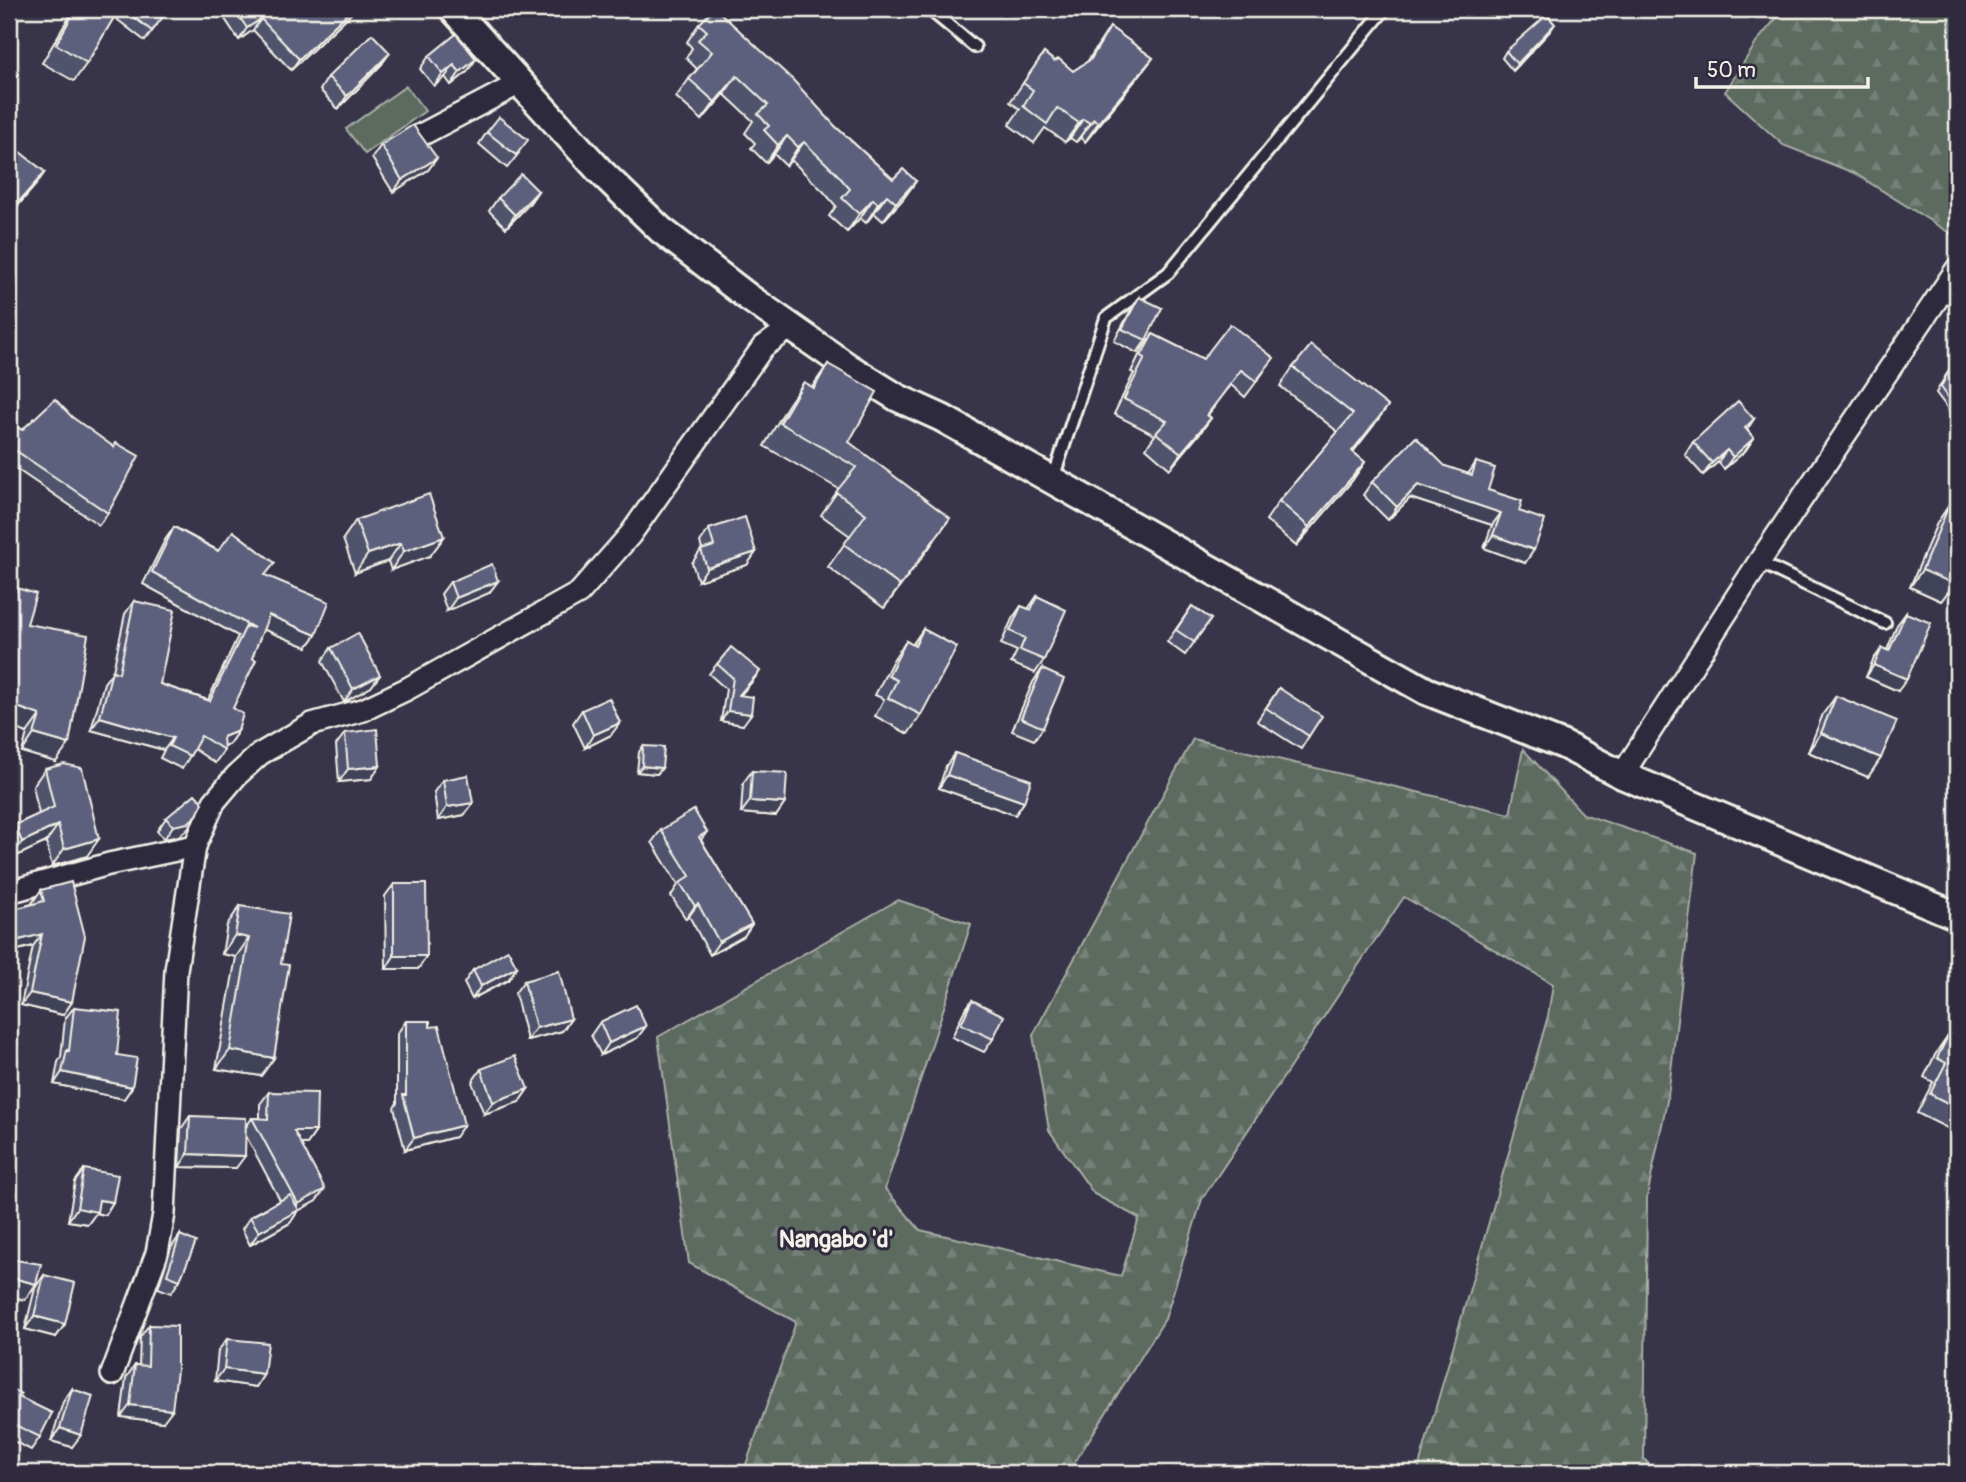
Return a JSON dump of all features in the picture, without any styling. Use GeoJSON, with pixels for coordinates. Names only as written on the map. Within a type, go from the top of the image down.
{"type":"FeatureCollection","features":[{"type":"Feature","properties":{"kind":"street"},"geometry":{"type":"LineString","coordinates":[[453,9],[600,172],[661,230],[791,327],[898,398],[942,418],[1426,691],[1564,745],[1622,775],[1957,916]]}},
{"type":"Feature","properties":{"kind":"street"},"geometry":{"type":"LineString","coordinates":[[416,137],[520,83]]}},
{"type":"Feature","properties":{"kind":"street"},"geometry":{"type":"LineString","coordinates":[[1622,775],[1759,562],[1957,269]]}},
{"type":"Feature","properties":{"kind":"street"},"geometry":{"type":"LineString","coordinates":[[112,1374],[157,1253],[164,1214],[176,970],[195,846],[214,802],[236,776],[260,754],[312,724],[363,710],[407,689],[579,593],[630,535],[763,347],[791,327]]}},
{"type":"Feature","properties":{"kind":"street"},"geometry":{"type":"LineString","coordinates":[[9,892],[109,864],[195,846]]}},
{"type":"Feature","properties":{"kind":"lane"},"geometry":{"type":"LineString","coordinates":[[929,9],[975,47]]}},
{"type":"Feature","properties":{"kind":"lane"},"geometry":{"type":"LineString","coordinates":[[1052,480],[1106,318],[1168,273],[1385,9]]}},
{"type":"Feature","properties":{"kind":"lane"},"geometry":{"type":"LineString","coordinates":[[1759,562],[1885,623]]}},
{"type":"Feature","properties":{"kind":"green space"},"geometry":{"type":"Polygon","coordinates":[[[1784,9],[1957,9],[1957,228],[1953,235],[1854,173],[1783,145],[1725,92],[1758,40],[1784,9]]]}},
{"type":"Feature","properties":{"kind":"green space"},"geometry":{"type":"Polygon","coordinates":[[[406,86],[425,111],[365,154],[346,129],[406,86]]]}},
{"type":"Feature","properties":{"kind":"green space"},"geometry":{"type":"Polygon","coordinates":[[[1193,739],[1510,814],[1523,749],[1583,814],[1697,853],[1668,1096],[1647,1197],[1644,1459],[1658,1473],[1417,1473],[1548,1016],[1553,984],[1404,897],[1202,1199],[1165,1319],[1068,1473],[743,1473],[796,1322],[689,1263],[658,1037],[898,900],[971,924],[885,1189],[920,1230],[1121,1276],[1139,1218],[1094,1194],[1049,1130],[1033,1035],[1193,739]]]}},
{"type":"Feature","properties":{"kind":"building"},"geometry":{"type":"Polygon","coordinates":[[[76,9],[119,9],[87,63],[56,44],[76,9]]]}},
{"type":"Feature","properties":{"kind":"building"},"geometry":{"type":"Polygon","coordinates":[[[123,9],[155,9],[164,15],[152,31],[123,9]]]}},
{"type":"Feature","properties":{"kind":"building"},"geometry":{"type":"Polygon","coordinates":[[[234,9],[352,9],[299,59],[261,19],[247,28],[234,9]]]}},
{"type":"Feature","properties":{"kind":"building"},"geometry":{"type":"Polygon","coordinates":[[[714,9],[793,80],[836,127],[893,179],[903,169],[916,181],[896,203],[887,195],[878,204],[873,199],[859,214],[842,198],[850,189],[804,142],[798,147],[787,136],[778,145],[764,130],[769,126],[758,114],[768,105],[737,76],[715,102],[689,79],[712,52],[698,40],[707,31],[699,24],[714,9]]]}},
{"type":"Feature","properties":{"kind":"building"},"geometry":{"type":"Polygon","coordinates":[[[1547,15],[1555,24],[1517,64],[1506,51],[1547,15]]]}},
{"type":"Feature","properties":{"kind":"building"},"geometry":{"type":"Polygon","coordinates":[[[1110,27],[1153,58],[1098,123],[1094,119],[1090,123],[1083,119],[1079,123],[1057,108],[1047,124],[1023,106],[1033,90],[1023,83],[1044,53],[1054,61],[1059,59],[1073,71],[1091,59],[1110,27]]]}},
{"type":"Feature","properties":{"kind":"building"},"geometry":{"type":"Polygon","coordinates":[[[372,34],[390,53],[347,96],[328,77],[372,34]]]}},
{"type":"Feature","properties":{"kind":"building"},"geometry":{"type":"Polygon","coordinates":[[[456,34],[476,59],[460,72],[454,65],[443,74],[429,56],[456,34]]]}},
{"type":"Feature","properties":{"kind":"building"},"geometry":{"type":"Polygon","coordinates":[[[499,117],[528,140],[516,155],[487,132],[499,117]]]}},
{"type":"Feature","properties":{"kind":"building"},"geometry":{"type":"Polygon","coordinates":[[[413,125],[437,158],[402,180],[381,145],[413,125]]]}},
{"type":"Feature","properties":{"kind":"building"},"geometry":{"type":"Polygon","coordinates":[[[20,152],[45,172],[9,213],[9,167],[20,152]]]}},
{"type":"Feature","properties":{"kind":"building"},"geometry":{"type":"Polygon","coordinates":[[[521,174],[538,191],[515,215],[498,198],[521,174]]]}},
{"type":"Feature","properties":{"kind":"building"},"geometry":{"type":"Polygon","coordinates":[[[1139,297],[1162,308],[1146,340],[1122,329],[1139,297]]]}},
{"type":"Feature","properties":{"kind":"building"},"geometry":{"type":"Polygon","coordinates":[[[1230,324],[1274,358],[1256,381],[1241,370],[1207,415],[1211,418],[1181,453],[1156,433],[1167,421],[1124,399],[1145,358],[1141,356],[1153,334],[1203,359],[1230,324]]]}},
{"type":"Feature","properties":{"kind":"building"},"geometry":{"type":"Polygon","coordinates":[[[1311,345],[1388,406],[1352,451],[1365,462],[1309,527],[1279,501],[1353,414],[1293,367],[1311,345]]]}},
{"type":"Feature","properties":{"kind":"building"},"geometry":{"type":"Polygon","coordinates":[[[828,364],[877,392],[849,442],[950,518],[900,586],[844,544],[866,514],[836,492],[856,467],[780,423],[804,382],[814,388],[828,364]]]}},
{"type":"Feature","properties":{"kind":"building"},"geometry":{"type":"Polygon","coordinates":[[[1950,368],[1957,374],[1957,395],[1953,404],[1941,387],[1950,368]]]}},
{"type":"Feature","properties":{"kind":"building"},"geometry":{"type":"Polygon","coordinates":[[[55,399],[72,417],[114,447],[116,443],[139,456],[108,513],[9,446],[9,421],[22,430],[55,399]]]}},
{"type":"Feature","properties":{"kind":"building"},"geometry":{"type":"Polygon","coordinates":[[[1738,401],[1754,419],[1745,428],[1754,438],[1733,457],[1727,450],[1712,463],[1693,442],[1738,401]]]}},
{"type":"Feature","properties":{"kind":"building"},"geometry":{"type":"Polygon","coordinates":[[[1416,437],[1445,466],[1472,475],[1476,462],[1495,468],[1488,490],[1522,501],[1519,511],[1545,520],[1534,550],[1493,535],[1501,513],[1418,485],[1397,507],[1372,482],[1416,437]]]}},
{"type":"Feature","properties":{"kind":"building"},"geometry":{"type":"Polygon","coordinates":[[[429,494],[444,537],[404,551],[401,543],[368,554],[356,520],[429,494]]]}},
{"type":"Feature","properties":{"kind":"building"},"geometry":{"type":"Polygon","coordinates":[[[1949,505],[1957,509],[1957,575],[1954,584],[1922,570],[1949,505]]]}},
{"type":"Feature","properties":{"kind":"building"},"geometry":{"type":"Polygon","coordinates":[[[745,517],[756,552],[707,568],[701,550],[714,546],[709,529],[745,517]]]}},
{"type":"Feature","properties":{"kind":"building"},"geometry":{"type":"Polygon","coordinates":[[[174,527],[218,551],[233,531],[275,563],[265,575],[329,602],[316,635],[269,615],[252,658],[256,660],[233,708],[243,714],[238,731],[223,737],[224,750],[201,736],[190,756],[169,746],[173,738],[100,717],[112,671],[119,673],[134,601],[175,610],[160,684],[210,701],[246,626],[254,628],[152,572],[174,527]]]}},
{"type":"Feature","properties":{"kind":"building"},"geometry":{"type":"Polygon","coordinates":[[[492,564],[498,581],[456,598],[450,582],[492,564]]]}},
{"type":"Feature","properties":{"kind":"building"},"geometry":{"type":"Polygon","coordinates":[[[17,588],[36,594],[27,624],[88,635],[69,744],[34,734],[40,715],[9,704],[9,613],[17,588]]]}},
{"type":"Feature","properties":{"kind":"building"},"geometry":{"type":"Polygon","coordinates":[[[1037,596],[1066,610],[1044,660],[1020,650],[1025,638],[1010,631],[1021,606],[1031,610],[1037,596]]]}},
{"type":"Feature","properties":{"kind":"building"},"geometry":{"type":"Polygon","coordinates":[[[1192,606],[1211,619],[1194,642],[1176,630],[1192,606]]]}},
{"type":"Feature","properties":{"kind":"building"},"geometry":{"type":"Polygon","coordinates":[[[1906,613],[1931,623],[1907,679],[1874,665],[1882,648],[1889,651],[1906,613]]]}},
{"type":"Feature","properties":{"kind":"building"},"geometry":{"type":"Polygon","coordinates":[[[923,629],[957,647],[921,715],[888,698],[897,680],[888,676],[906,641],[915,646],[923,629]]]}},
{"type":"Feature","properties":{"kind":"building"},"geometry":{"type":"Polygon","coordinates":[[[358,633],[380,675],[353,689],[331,648],[358,633]]]}},
{"type":"Feature","properties":{"kind":"building"},"geometry":{"type":"Polygon","coordinates":[[[731,647],[760,671],[739,695],[753,697],[751,714],[728,711],[733,678],[717,664],[731,647]]]}},
{"type":"Feature","properties":{"kind":"building"},"geometry":{"type":"Polygon","coordinates":[[[1042,669],[1064,679],[1043,728],[1021,718],[1042,669]]]}},
{"type":"Feature","properties":{"kind":"building"},"geometry":{"type":"Polygon","coordinates":[[[1279,688],[1322,716],[1309,736],[1266,708],[1279,688]]]}},
{"type":"Feature","properties":{"kind":"building"},"geometry":{"type":"Polygon","coordinates":[[[1836,696],[1897,721],[1881,758],[1821,733],[1836,696]]]}},
{"type":"Feature","properties":{"kind":"building"},"geometry":{"type":"Polygon","coordinates":[[[609,698],[620,723],[593,735],[582,710],[609,698]]]}},
{"type":"Feature","properties":{"kind":"building"},"geometry":{"type":"Polygon","coordinates":[[[377,729],[380,766],[348,769],[345,733],[377,729]]]}},
{"type":"Feature","properties":{"kind":"building"},"geometry":{"type":"Polygon","coordinates":[[[643,746],[664,747],[662,768],[642,766],[643,746]]]}},
{"type":"Feature","properties":{"kind":"building"},"geometry":{"type":"Polygon","coordinates":[[[955,753],[1031,780],[1024,802],[947,775],[955,753]]]}},
{"type":"Feature","properties":{"kind":"building"},"geometry":{"type":"Polygon","coordinates":[[[64,764],[82,768],[99,839],[64,849],[58,825],[22,842],[15,825],[54,807],[45,769],[64,764]]]}},
{"type":"Feature","properties":{"kind":"building"},"geometry":{"type":"Polygon","coordinates":[[[752,771],[787,773],[785,803],[750,801],[752,771]]]}},
{"type":"Feature","properties":{"kind":"building"},"geometry":{"type":"Polygon","coordinates":[[[468,775],[473,803],[447,807],[443,780],[468,775]]]}},
{"type":"Feature","properties":{"kind":"building"},"geometry":{"type":"Polygon","coordinates":[[[195,794],[203,803],[197,815],[188,823],[173,826],[166,818],[195,794]]]}},
{"type":"Feature","properties":{"kind":"building"},"geometry":{"type":"Polygon","coordinates":[[[694,810],[707,832],[699,837],[752,924],[719,942],[698,904],[695,906],[680,883],[690,876],[661,830],[694,810]]]}},
{"type":"Feature","properties":{"kind":"building"},"geometry":{"type":"Polygon","coordinates":[[[71,882],[85,936],[72,1002],[30,993],[42,934],[19,940],[11,910],[44,901],[41,890],[71,882]]]}},
{"type":"Feature","properties":{"kind":"building"},"geometry":{"type":"Polygon","coordinates":[[[394,884],[426,884],[427,956],[394,956],[394,884]]]}},
{"type":"Feature","properties":{"kind":"building"},"geometry":{"type":"Polygon","coordinates":[[[240,906],[289,914],[281,964],[289,965],[274,1058],[230,1050],[249,938],[235,935],[240,906]]]}},
{"type":"Feature","properties":{"kind":"building"},"geometry":{"type":"Polygon","coordinates":[[[508,950],[517,967],[481,986],[473,970],[508,950]]]}},
{"type":"Feature","properties":{"kind":"building"},"geometry":{"type":"Polygon","coordinates":[[[559,971],[571,1019],[536,1028],[524,981],[559,971]]]}},
{"type":"Feature","properties":{"kind":"building"},"geometry":{"type":"Polygon","coordinates":[[[972,1000],[1004,1016],[993,1039],[961,1024],[972,1000]]]}},
{"type":"Feature","properties":{"kind":"building"},"geometry":{"type":"Polygon","coordinates":[[[636,1005],[646,1026],[609,1043],[600,1022],[636,1005]]]}},
{"type":"Feature","properties":{"kind":"building"},"geometry":{"type":"Polygon","coordinates":[[[74,1007],[121,1012],[117,1055],[137,1058],[132,1087],[62,1072],[67,1050],[69,1051],[74,1007]]]}},
{"type":"Feature","properties":{"kind":"building"},"geometry":{"type":"Polygon","coordinates":[[[406,1021],[430,1021],[430,1027],[439,1026],[464,1125],[414,1138],[403,1095],[406,1095],[406,1021]]]}},
{"type":"Feature","properties":{"kind":"building"},"geometry":{"type":"Polygon","coordinates":[[[1948,1036],[1957,1041],[1957,1108],[1930,1094],[1946,1063],[1937,1058],[1948,1036]]]}},
{"type":"Feature","properties":{"kind":"building"},"geometry":{"type":"Polygon","coordinates":[[[515,1056],[528,1089],[493,1102],[481,1069],[515,1056]]]}},
{"type":"Feature","properties":{"kind":"building"},"geometry":{"type":"Polygon","coordinates":[[[269,1092],[317,1093],[316,1131],[294,1131],[325,1189],[298,1204],[252,1118],[268,1119],[269,1092]]]}},
{"type":"Feature","properties":{"kind":"building"},"geometry":{"type":"Polygon","coordinates":[[[190,1116],[246,1118],[245,1156],[188,1154],[190,1116]]]}},
{"type":"Feature","properties":{"kind":"building"},"geometry":{"type":"Polygon","coordinates":[[[84,1169],[118,1175],[113,1202],[99,1200],[97,1212],[77,1208],[84,1169]]]}},
{"type":"Feature","properties":{"kind":"building"},"geometry":{"type":"Polygon","coordinates":[[[290,1195],[299,1210],[259,1232],[250,1217],[290,1195]]]}},
{"type":"Feature","properties":{"kind":"building"},"geometry":{"type":"Polygon","coordinates":[[[180,1235],[196,1242],[180,1280],[167,1275],[180,1235]]]}},
{"type":"Feature","properties":{"kind":"building"},"geometry":{"type":"Polygon","coordinates":[[[9,1259],[41,1264],[36,1284],[9,1277],[9,1259]]]}},
{"type":"Feature","properties":{"kind":"building"},"geometry":{"type":"Polygon","coordinates":[[[44,1275],[75,1283],[65,1324],[34,1316],[44,1275]]]}},
{"type":"Feature","properties":{"kind":"building"},"geometry":{"type":"Polygon","coordinates":[[[149,1325],[177,1326],[177,1370],[172,1410],[130,1405],[135,1365],[148,1366],[149,1325]]]}},
{"type":"Feature","properties":{"kind":"building"},"geometry":{"type":"Polygon","coordinates":[[[227,1339],[268,1343],[264,1374],[224,1369],[227,1339]]]}},
{"type":"Feature","properties":{"kind":"building"},"geometry":{"type":"Polygon","coordinates":[[[9,1388],[21,1394],[19,1397],[52,1413],[40,1437],[9,1422],[9,1388]]]}},
{"type":"Feature","properties":{"kind":"building"},"geometry":{"type":"Polygon","coordinates":[[[72,1389],[93,1396],[81,1435],[60,1428],[72,1389]]]}},
{"type":"Feature","properties":{"kind":"district","name":"Nangabo 'd'"},"geometry":{"type":"Point","coordinates":[836,1239]}}]}
